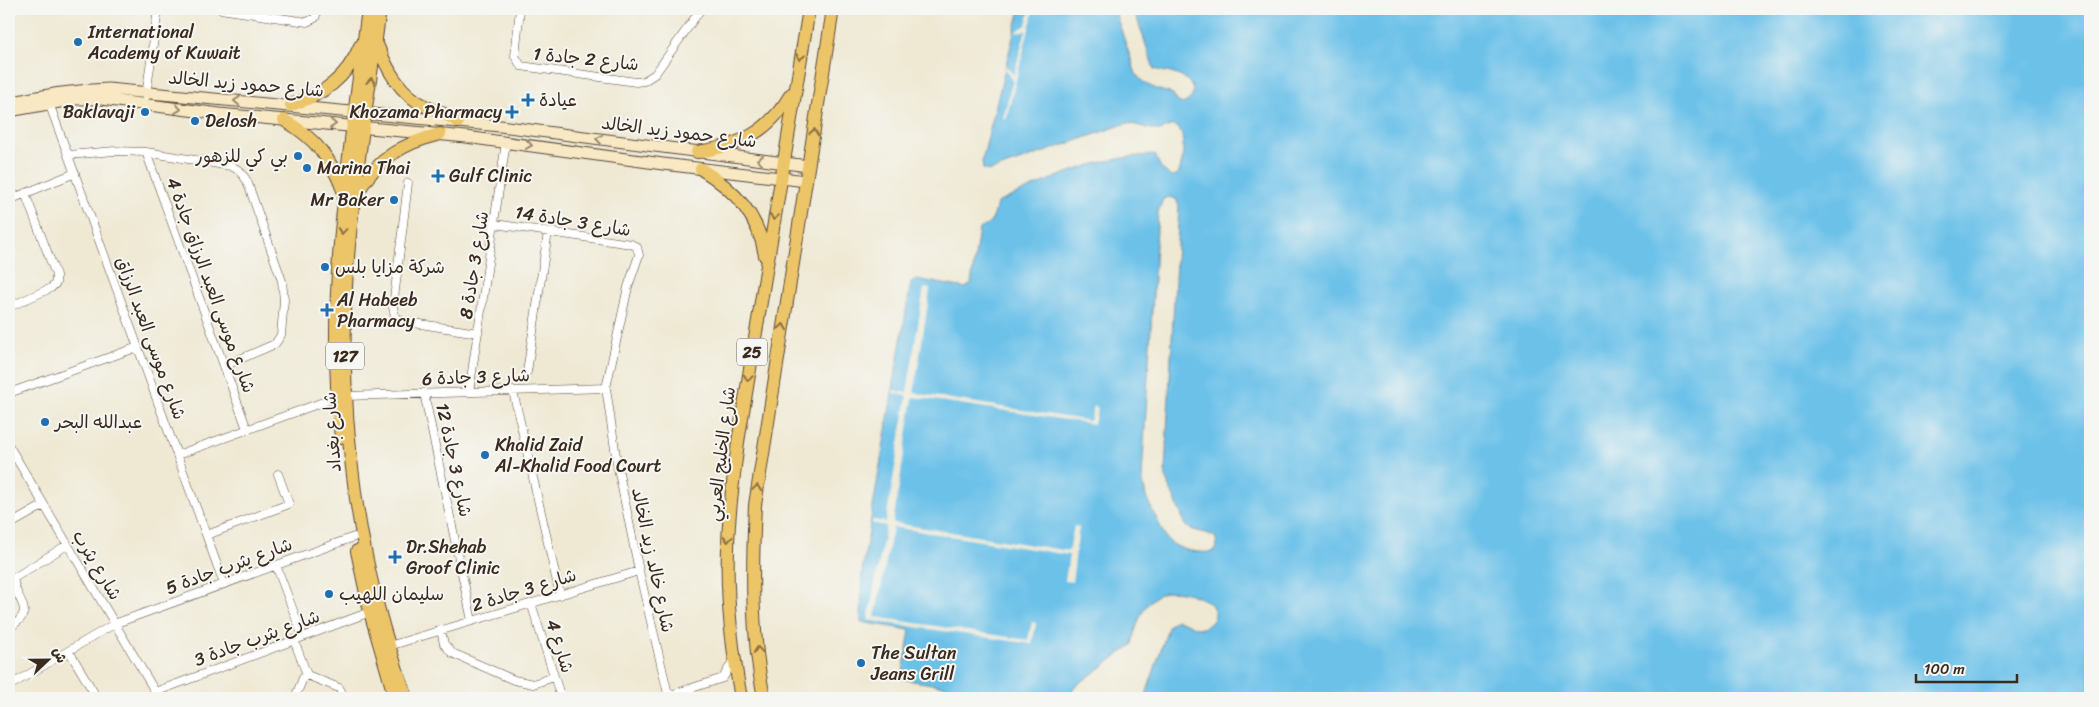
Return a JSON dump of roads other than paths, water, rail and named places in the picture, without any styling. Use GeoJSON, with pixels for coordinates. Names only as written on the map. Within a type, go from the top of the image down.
{"type":"FeatureCollection","features":[{"type":"Feature","properties":{"kind":"main road","name":"شارع بغداد"},"geometry":{"type":"LineString","coordinates":[[361,111],[368,9]]}},
{"type":"Feature","properties":{"kind":"main road","name":"شارع بغداد"},"geometry":{"type":"LineString","coordinates":[[380,9],[376,41],[361,111],[337,302],[342,396],[354,537],[370,612],[390,680],[405,696]]}},
{"type":"Feature","properties":{"kind":"main road","name":"25"},"geometry":{"type":"LineString","coordinates":[[764,698],[760,682],[753,584],[755,505],[833,9]]}},
{"type":"Feature","properties":{"kind":"main road","name":"شارع الخليج العربي"},"geometry":{"type":"LineString","coordinates":[[741,698],[734,660],[728,548],[738,442],[782,163],[808,13]]}},
{"type":"Feature","properties":{"kind":"main road"},"geometry":{"type":"LineString","coordinates":[[291,106],[318,95],[337,81],[353,60],[365,32]]}},
{"type":"Feature","properties":{"kind":"main road"},"geometry":{"type":"LineString","coordinates":[[376,41],[391,76],[408,94],[420,104],[447,114],[458,122]]}},
{"type":"Feature","properties":{"kind":"main road"},"geometry":{"type":"LineString","coordinates":[[697,152],[722,149],[745,140],[758,131],[782,108],[795,87]]}},
{"type":"Feature","properties":{"kind":"main road","name":"شارع حمود زيد الخالد"},"geometry":{"type":"LineString","coordinates":[[9,103],[78,90],[108,89],[361,111],[808,166]]}},
{"type":"Feature","properties":{"kind":"main road","name":"شارع حمود زيد الخالد"},"geometry":{"type":"LineString","coordinates":[[9,111],[49,103],[101,99],[284,120],[440,134],[806,181]]}},
{"type":"Feature","properties":{"kind":"main road"},"geometry":{"type":"LineString","coordinates":[[284,120],[307,134],[322,150],[350,197],[370,173],[391,154],[417,140],[440,134]]}},
{"type":"Feature","properties":{"kind":"main road"},"geometry":{"type":"LineString","coordinates":[[701,169],[722,182],[745,205],[754,219],[763,242],[766,266]]}},
{"type":"Feature","properties":{"kind":"main road","name":"شارع بغداد"},"geometry":{"type":"LineString","coordinates":[[342,396],[358,511],[369,568],[405,696]]}},
{"type":"Feature","properties":{"kind":"main road"},"geometry":{"type":"LineString","coordinates":[[390,680],[390,698]]}},
{"type":"Feature","properties":{"kind":"street"},"geometry":{"type":"LineString","coordinates":[[145,105],[158,9]]}},
{"type":"Feature","properties":{"kind":"street"},"geometry":{"type":"LineString","coordinates":[[220,9],[307,22],[315,18],[318,9]]}},
{"type":"Feature","properties":{"kind":"street","name":"شارع 2 جادة 1"},"geometry":{"type":"LineString","coordinates":[[520,9],[515,56],[521,66],[640,82],[655,74],[701,9]]}},
{"type":"Feature","properties":{"kind":"street","name":"شارع موسى العبد الرزاق"},"geometry":{"type":"LineString","coordinates":[[49,103],[224,584]]}},
{"type":"Feature","properties":{"kind":"street","name":"شارع 3 جادة 8"},"geometry":{"type":"LineString","coordinates":[[469,392],[506,142]]}},
{"type":"Feature","properties":{"kind":"street"},"geometry":{"type":"LineString","coordinates":[[68,155],[115,151],[146,152],[231,166],[240,171],[247,181],[282,281],[284,300],[281,335],[276,344],[224,366]]}},
{"type":"Feature","properties":{"kind":"street","name":"شارع موسى العبد الرزاق جادة 4"},"geometry":{"type":"LineString","coordinates":[[146,152],[247,428]]}},
{"type":"Feature","properties":{"kind":"street"},"geometry":{"type":"LineString","coordinates":[[9,200],[75,173]]}},
{"type":"Feature","properties":{"kind":"street"},"geometry":{"type":"LineString","coordinates":[[408,183],[393,307],[395,316],[401,321],[478,333]]}},
{"type":"Feature","properties":{"kind":"street"},"geometry":{"type":"LineString","coordinates":[[9,307],[51,288],[56,283],[56,275],[25,193]]}},
{"type":"Feature","properties":{"kind":"street","name":"شارع 3 جادة 14"},"geometry":{"type":"LineString","coordinates":[[495,224],[631,244],[637,247],[639,255]]}},
{"type":"Feature","properties":{"kind":"street"},"geometry":{"type":"LineString","coordinates":[[527,372],[548,232]]}},
{"type":"Feature","properties":{"kind":"street","name":"شارع خالد زيد الخالد"},"geometry":{"type":"LineString","coordinates":[[639,255],[628,286],[606,388],[617,462],[666,698]]}},
{"type":"Feature","properties":{"kind":"street"},"geometry":{"type":"LineString","coordinates":[[9,393],[138,347]]}},
{"type":"Feature","properties":{"kind":"street","name":"شارع 3 جادة 6"},"geometry":{"type":"LineString","coordinates":[[177,455],[247,428],[342,396],[606,388]]}},
{"type":"Feature","properties":{"kind":"street"},"geometry":{"type":"LineString","coordinates":[[513,391],[560,595]]}},
{"type":"Feature","properties":{"kind":"street","name":"شارع 3 جادة 12"},"geometry":{"type":"LineString","coordinates":[[424,394],[472,621]]}},
{"type":"Feature","properties":{"kind":"street","name":"شارع يثرب"},"geometry":{"type":"LineString","coordinates":[[9,446],[157,695]]}},
{"type":"Feature","properties":{"kind":"street"},"geometry":{"type":"LineString","coordinates":[[207,535],[289,504],[278,474]]}},
{"type":"Feature","properties":{"kind":"street"},"geometry":{"type":"LineString","coordinates":[[9,525],[44,505]]}},
{"type":"Feature","properties":{"kind":"street","name":"شارع يثرب جادة 5"},"geometry":{"type":"LineString","coordinates":[[9,686],[114,624],[354,537]]}},
{"type":"Feature","properties":{"kind":"street"},"geometry":{"type":"LineString","coordinates":[[9,628],[24,615],[25,606],[14,584],[14,578],[68,545]]}},
{"type":"Feature","properties":{"kind":"street"},"geometry":{"type":"LineString","coordinates":[[276,565],[304,637]]}},
{"type":"Feature","properties":{"kind":"street","name":"شارع 3 جادة 2"},"geometry":{"type":"LineString","coordinates":[[390,646],[639,571]]}},
{"type":"Feature","properties":{"kind":"street","name":"شارع 4"},"geometry":{"type":"LineString","coordinates":[[531,603],[561,698]]}},
{"type":"Feature","properties":{"kind":"street","name":"شارع يثرب جادة 3"},"geometry":{"type":"LineString","coordinates":[[157,695],[294,640],[370,612]]}},
{"type":"Feature","properties":{"kind":"street"},"geometry":{"type":"LineString","coordinates":[[441,630],[444,644],[452,652],[514,680],[533,684],[554,677]]}},
{"type":"Feature","properties":{"kind":"street"},"geometry":{"type":"LineString","coordinates":[[294,640],[307,675],[339,688],[341,698]]}},
{"type":"Feature","properties":{"kind":"street"},"geometry":{"type":"LineString","coordinates":[[69,651],[97,698]]}},
{"type":"Feature","properties":{"kind":"street"},"geometry":{"type":"LineString","coordinates":[[666,698],[723,678],[734,660]]}},
{"type":"Feature","properties":{"kind":"street"},"geometry":{"type":"LineString","coordinates":[[295,698],[303,678],[307,675]]}},
{"type":"Feature","properties":{"kind":"water"},"geometry":{"type":"Polygon","coordinates":[[[1020,9],[1114,9],[1136,74],[1147,85],[1173,94],[1177,101],[1182,104],[1192,96],[1192,86],[1178,75],[1154,69],[1134,9],[2090,9],[2090,698],[1145,698],[1169,625],[1176,620],[1200,628],[1209,625],[1214,619],[1214,609],[1210,603],[1193,595],[1179,592],[1167,592],[1156,596],[1141,615],[1132,645],[1073,688],[1071,698],[1017,698],[902,679],[910,630],[861,622],[862,572],[911,282],[917,279],[965,288],[971,284],[979,229],[990,222],[997,203],[1073,171],[1112,160],[1155,155],[1161,168],[1171,177],[1178,174],[1180,168],[1183,139],[1181,132],[1176,127],[1170,126],[1161,131],[1127,123],[990,171],[983,169],[982,161],[1020,9]],[[1169,197],[1163,199],[1158,212],[1142,476],[1146,497],[1166,538],[1176,546],[1188,550],[1213,552],[1217,548],[1216,538],[1186,526],[1167,481],[1165,471],[1179,206],[1176,199],[1169,197]]]}},
{"type":"Feature","properties":{"kind":"place","name":"International Academy of Kuwait"},"geometry":{"type":"Point","coordinates":[78,42]}},
{"type":"Feature","properties":{"kind":"place","name":"عيادة"},"geometry":{"type":"Point","coordinates":[528,100]}},
{"type":"Feature","properties":{"kind":"place","name":"Baklavaji"},"geometry":{"type":"Point","coordinates":[145,112]}},
{"type":"Feature","properties":{"kind":"place","name":"Khozama Pharmacy"},"geometry":{"type":"Point","coordinates":[512,112]}},
{"type":"Feature","properties":{"kind":"place","name":"Delosh"},"geometry":{"type":"Point","coordinates":[195,121]}},
{"type":"Feature","properties":{"kind":"place","name":"بي كي للزهور"},"geometry":{"type":"Point","coordinates":[298,156]}},
{"type":"Feature","properties":{"kind":"place","name":"Marina Thai"},"geometry":{"type":"Point","coordinates":[307,168]}},
{"type":"Feature","properties":{"kind":"place","name":"Gulf Clinic"},"geometry":{"type":"Point","coordinates":[438,176]}},
{"type":"Feature","properties":{"kind":"place","name":"Mr Baker"},"geometry":{"type":"Point","coordinates":[394,200]}},
{"type":"Feature","properties":{"kind":"place","name":"شركة مزايا بلس"},"geometry":{"type":"Point","coordinates":[325,267]}},
{"type":"Feature","properties":{"kind":"place","name":"Al Habeeb Pharmacy"},"geometry":{"type":"Point","coordinates":[327,310]}},
{"type":"Feature","properties":{"kind":"place","name":"عبدالله البحر"},"geometry":{"type":"Point","coordinates":[45,422]}},
{"type":"Feature","properties":{"kind":"place","name":"Khalid Zaid Al-Khalid Food Court"},"geometry":{"type":"Point","coordinates":[485,455]}},
{"type":"Feature","properties":{"kind":"place","name":"Dr.Shehab Groof Clinic"},"geometry":{"type":"Point","coordinates":[395,557]}},
{"type":"Feature","properties":{"kind":"place","name":"سليمان اللهيب"},"geometry":{"type":"Point","coordinates":[329,594]}},
{"type":"Feature","properties":{"kind":"place","name":"The Sultan Jeans Grill"},"geometry":{"type":"Point","coordinates":[861,663]}}]}
